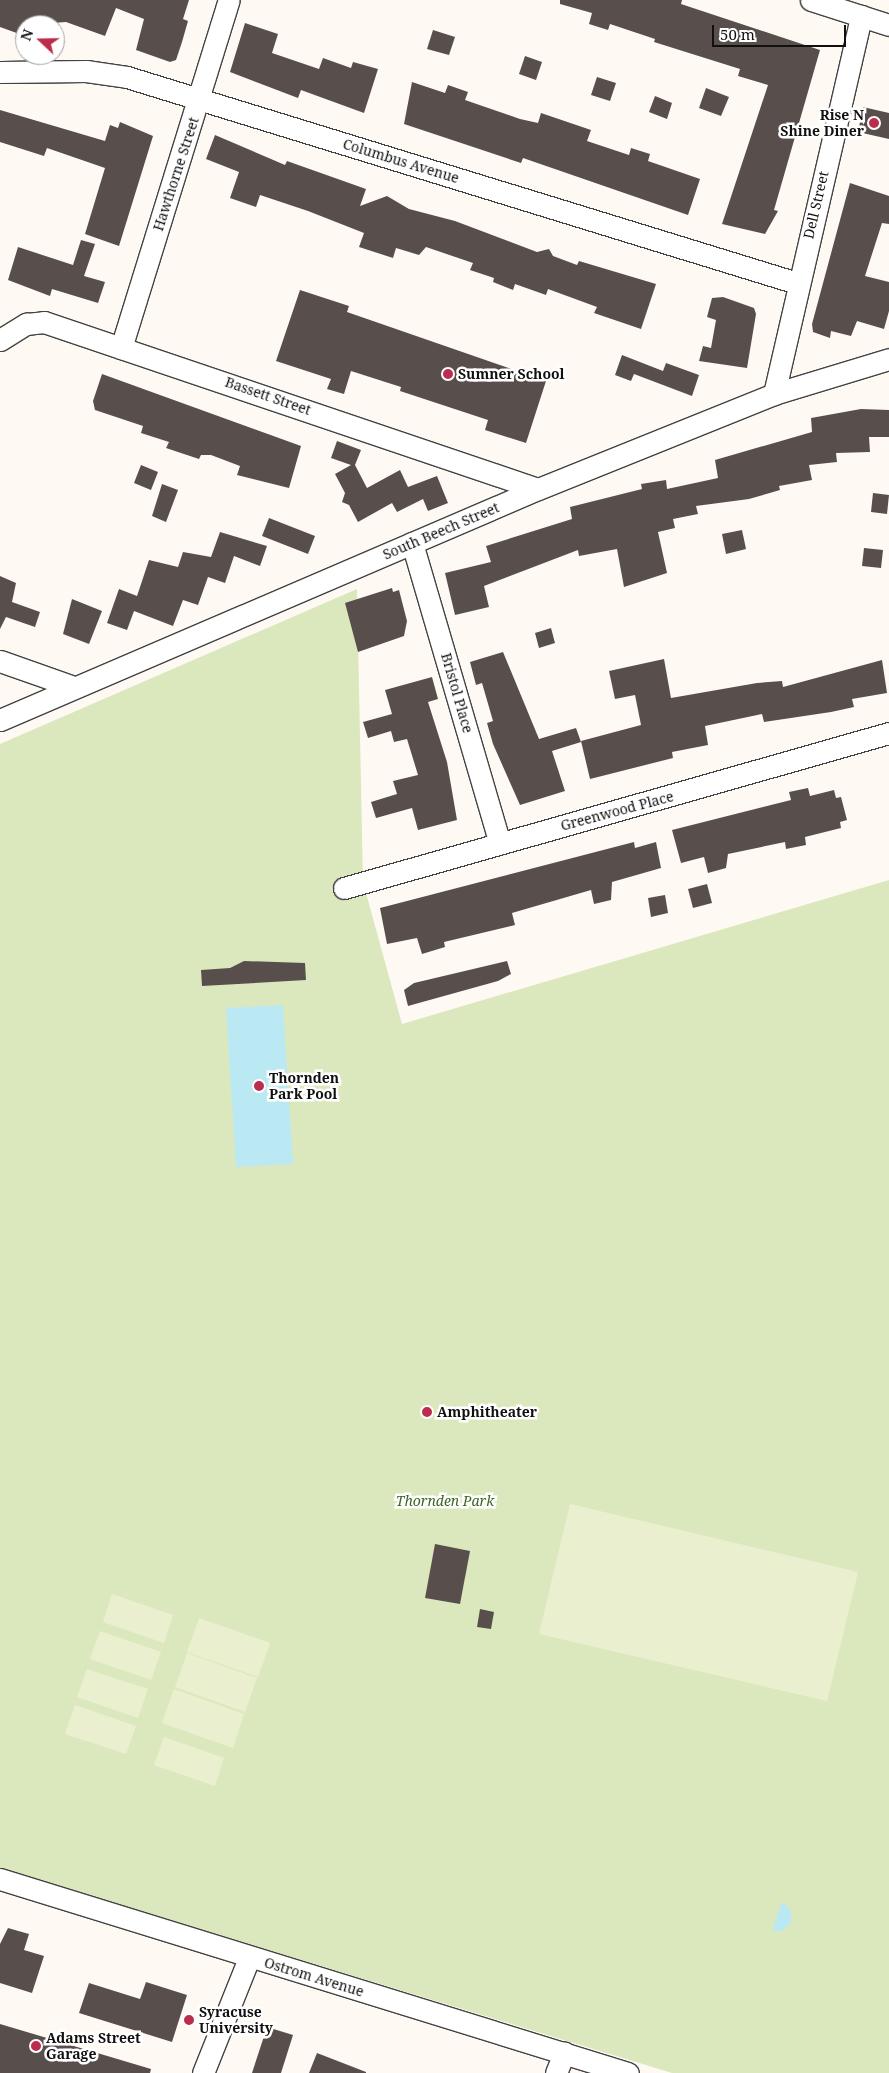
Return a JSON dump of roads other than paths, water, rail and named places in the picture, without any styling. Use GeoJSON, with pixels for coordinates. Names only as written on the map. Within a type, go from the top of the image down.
{"type":"FeatureCollection","features":[{"type":"Feature","properties":{"kind":"street","name":"Hawthorne Street"},"geometry":{"type":"LineString","coordinates":[[121,348],[229,0]]}},
{"type":"Feature","properties":{"kind":"street"},"geometry":{"type":"LineString","coordinates":[[811,0],[889,25]]}},
{"type":"Feature","properties":{"kind":"street","name":"Dell Street"},"geometry":{"type":"LineString","coordinates":[[774,394],[797,283],[861,16]]}},
{"type":"Feature","properties":{"kind":"street","name":"Columbus Avenue"},"geometry":{"type":"LineString","coordinates":[[0,72],[86,71],[200,98],[797,283]]}},
{"type":"Feature","properties":{"kind":"street","name":"Bassett Street"},"geometry":{"type":"LineString","coordinates":[[0,340],[26,324],[44,322],[538,489]]}},
{"type":"Feature","properties":{"kind":"street","name":"South Beech Street"},"geometry":{"type":"LineString","coordinates":[[0,720],[71,686],[538,489],[774,394],[889,359]]}},
{"type":"Feature","properties":{"kind":"street","name":"Bristol Place"},"geometry":{"type":"LineString","coordinates":[[412,543],[500,843]]}},
{"type":"Feature","properties":{"kind":"street"},"geometry":{"type":"LineString","coordinates":[[0,661],[71,686]]}},
{"type":"Feature","properties":{"kind":"street","name":"Greenwood Place"},"geometry":{"type":"LineString","coordinates":[[344,888],[889,733]]}},
{"type":"Feature","properties":{"kind":"street","name":"Ostrom Avenue"},"geometry":{"type":"LineString","coordinates":[[0,1879],[250,1958],[628,2073]]}},
{"type":"Feature","properties":{"kind":"street"},"geometry":{"type":"LineString","coordinates":[[203,2073],[250,1958]]}},
{"type":"Feature","properties":{"kind":"street"},"geometry":{"type":"LineString","coordinates":[[556,2073],[564,2053]]}},
{"type":"Feature","properties":{"kind":"water","name":"Thornden Park Pool"},"geometry":{"type":"Polygon","coordinates":[[[283,1005],[293,1164],[236,1167],[226,1008],[283,1005]]]}},
{"type":"Feature","properties":{"kind":"water"},"geometry":{"type":"Polygon","coordinates":[[[782,1902],[791,1910],[791,1922],[783,1931],[772,1931],[782,1902]]]}},
{"type":"Feature","properties":{"kind":"place","name":"Rise N Shine Diner"},"geometry":{"type":"Point","coordinates":[874,123]}},
{"type":"Feature","properties":{"kind":"place","name":"Sumner School"},"geometry":{"type":"Point","coordinates":[448,374]}},
{"type":"Feature","properties":{"kind":"place","name":"Thornden Park Pool"},"geometry":{"type":"Point","coordinates":[259,1086]}},
{"type":"Feature","properties":{"kind":"place","name":"Amphitheater"},"geometry":{"type":"Point","coordinates":[427,1412]}},
{"type":"Feature","properties":{"kind":"place","name":"Syracuse University"},"geometry":{"type":"Point","coordinates":[189,2020]}},
{"type":"Feature","properties":{"kind":"place","name":"Adams Street Garage"},"geometry":{"type":"Point","coordinates":[36,2046]}},
{"type":"Feature","properties":{"kind":"park label","name":"Thornden Park"},"geometry":{"type":"Point","coordinates":[445,1501]}}]}
